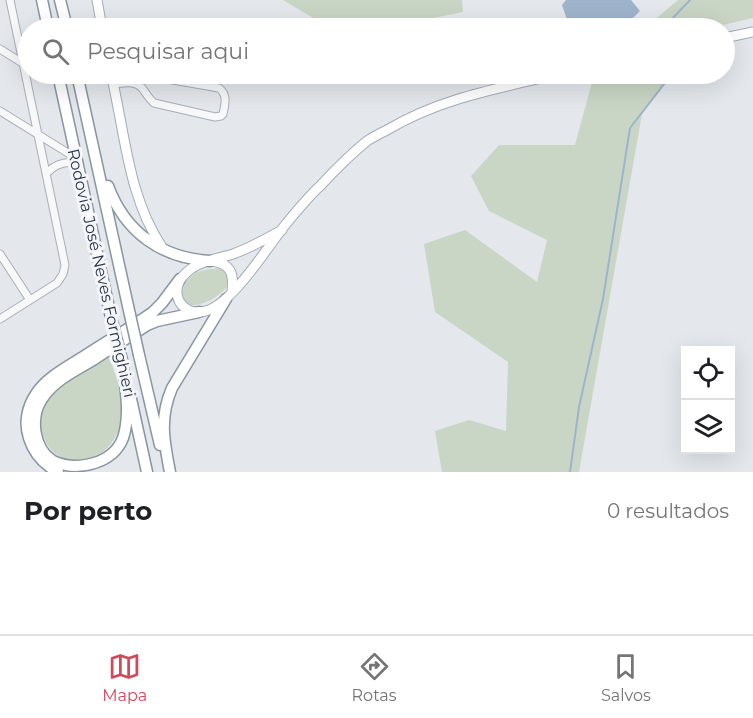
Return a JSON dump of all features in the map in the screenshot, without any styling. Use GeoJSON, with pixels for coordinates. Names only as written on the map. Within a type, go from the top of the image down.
{"type":"FeatureCollection","features":[{"type":"Feature","properties":{"kind":"highway"},"geometry":{"type":"LineString","coordinates":[[42,0],[46,18]]}},
{"type":"Feature","properties":{"kind":"highway"},"geometry":{"type":"LineString","coordinates":[[60,0],[64,18]]}},
{"type":"Feature","properties":{"kind":"highway","name":"Rodovia José Neves Formighieri"},"geometry":{"type":"LineString","coordinates":[[60,84],[147,472]]}},
{"type":"Feature","properties":{"kind":"highway","name":"Rodovia José Neves Formighieri"},"geometry":{"type":"LineString","coordinates":[[79,84],[139,355],[168,472]]}},
{"type":"Feature","properties":{"kind":"highway"},"geometry":{"type":"LineString","coordinates":[[93,142],[113,200],[135,230],[163,249],[190,259],[210,261]]}},
{"type":"Feature","properties":{"kind":"highway"},"geometry":{"type":"LineString","coordinates":[[58,472],[34,452],[28,434],[27,413],[37,392],[64,369],[153,312],[180,279]]}},
{"type":"Feature","properties":{"kind":"highway"},"geometry":{"type":"LineString","coordinates":[[168,472],[163,422],[167,399],[229,296]]}},
{"type":"Feature","properties":{"kind":"highway"},"geometry":{"type":"LineString","coordinates":[[122,360],[126,418],[125,430],[119,446],[105,460],[95,465],[74,467],[53,461],[45,454],[35,432],[34,421],[43,397],[71,373],[147,325],[199,312]]}},
{"type":"Feature","properties":{"kind":"main road"},"geometry":{"type":"LineString","coordinates":[[97,0],[100,18]]}},
{"type":"Feature","properties":{"kind":"main road"},"geometry":{"type":"LineString","coordinates":[[735,36],[753,32]]}},
{"type":"Feature","properties":{"kind":"main road"},"geometry":{"type":"LineString","coordinates":[[114,84],[127,152],[141,207],[151,232],[163,249]]}},
{"type":"Feature","properties":{"kind":"main road"},"geometry":{"type":"LineString","coordinates":[[282,230],[247,248],[198,264],[188,270],[177,286],[176,294],[179,302],[184,308],[199,312],[218,305],[229,296],[320,186],[368,141],[416,114],[457,99],[518,84]]}},
{"type":"Feature","properties":{"kind":"main road"},"geometry":{"type":"LineString","coordinates":[[210,261],[220,262],[228,267],[232,274],[234,282],[229,296]]}},
{"type":"Feature","properties":{"kind":"street"},"geometry":{"type":"LineString","coordinates":[[10,0],[18,37]]}},
{"type":"Feature","properties":{"kind":"street"},"geometry":{"type":"LineString","coordinates":[[0,49],[18,60]]}},
{"type":"Feature","properties":{"kind":"street"},"geometry":{"type":"LineString","coordinates":[[0,319],[57,283],[63,274],[65,261],[28,84]]}},
{"type":"Feature","properties":{"kind":"street"},"geometry":{"type":"LineString","coordinates":[[137,84],[154,103],[215,117],[224,114],[224,92],[219,88],[196,84]]}},
{"type":"Feature","properties":{"kind":"street"},"geometry":{"type":"LineString","coordinates":[[0,111],[77,160]]}},
{"type":"Feature","properties":{"kind":"street"},"geometry":{"type":"LineString","coordinates":[[47,172],[59,164],[77,160]]}},
{"type":"Feature","properties":{"kind":"street"},"geometry":{"type":"LineString","coordinates":[[0,254],[30,300]]}},
{"type":"Feature","properties":{"kind":"green space"},"geometry":{"type":"Polygon","coordinates":[[[283,0],[462,0],[463,12],[433,18],[313,18],[283,0]]]}},
{"type":"Feature","properties":{"kind":"green space"},"geometry":{"type":"Polygon","coordinates":[[[678,0],[753,0],[753,18],[735,22],[735,18],[657,18],[678,0]]]}},
{"type":"Feature","properties":{"kind":"green space"},"geometry":{"type":"Polygon","coordinates":[[[591,84],[665,84],[642,114],[579,472],[442,472],[435,431],[469,420],[506,431],[508,362],[435,312],[424,244],[465,230],[537,282],[547,240],[489,211],[471,176],[499,145],[575,145],[591,84]]]}},
{"type":"Feature","properties":{"kind":"green space"},"geometry":{"type":"Polygon","coordinates":[[[221,268],[227,275],[228,282],[222,292],[211,300],[199,304],[193,305],[184,301],[183,287],[194,274],[221,268]]]}},
{"type":"Feature","properties":{"kind":"green space"},"geometry":{"type":"Polygon","coordinates":[[[109,355],[122,400],[123,412],[116,436],[101,454],[91,459],[79,461],[59,456],[44,439],[40,424],[42,410],[51,394],[58,388],[109,355]]]}},
{"type":"Feature","properties":{"kind":"water"},"geometry":{"type":"Polygon","coordinates":[[[566,0],[631,0],[640,11],[633,18],[567,18],[562,5],[566,0]]]}},
{"type":"Feature","properties":{"kind":"waterway"},"geometry":{"type":"LineString","coordinates":[[673,18],[690,0]]}},
{"type":"Feature","properties":{"kind":"waterway"},"geometry":{"type":"LineString","coordinates":[[570,472],[579,407],[603,299],[630,128],[664,84]]}}]}
